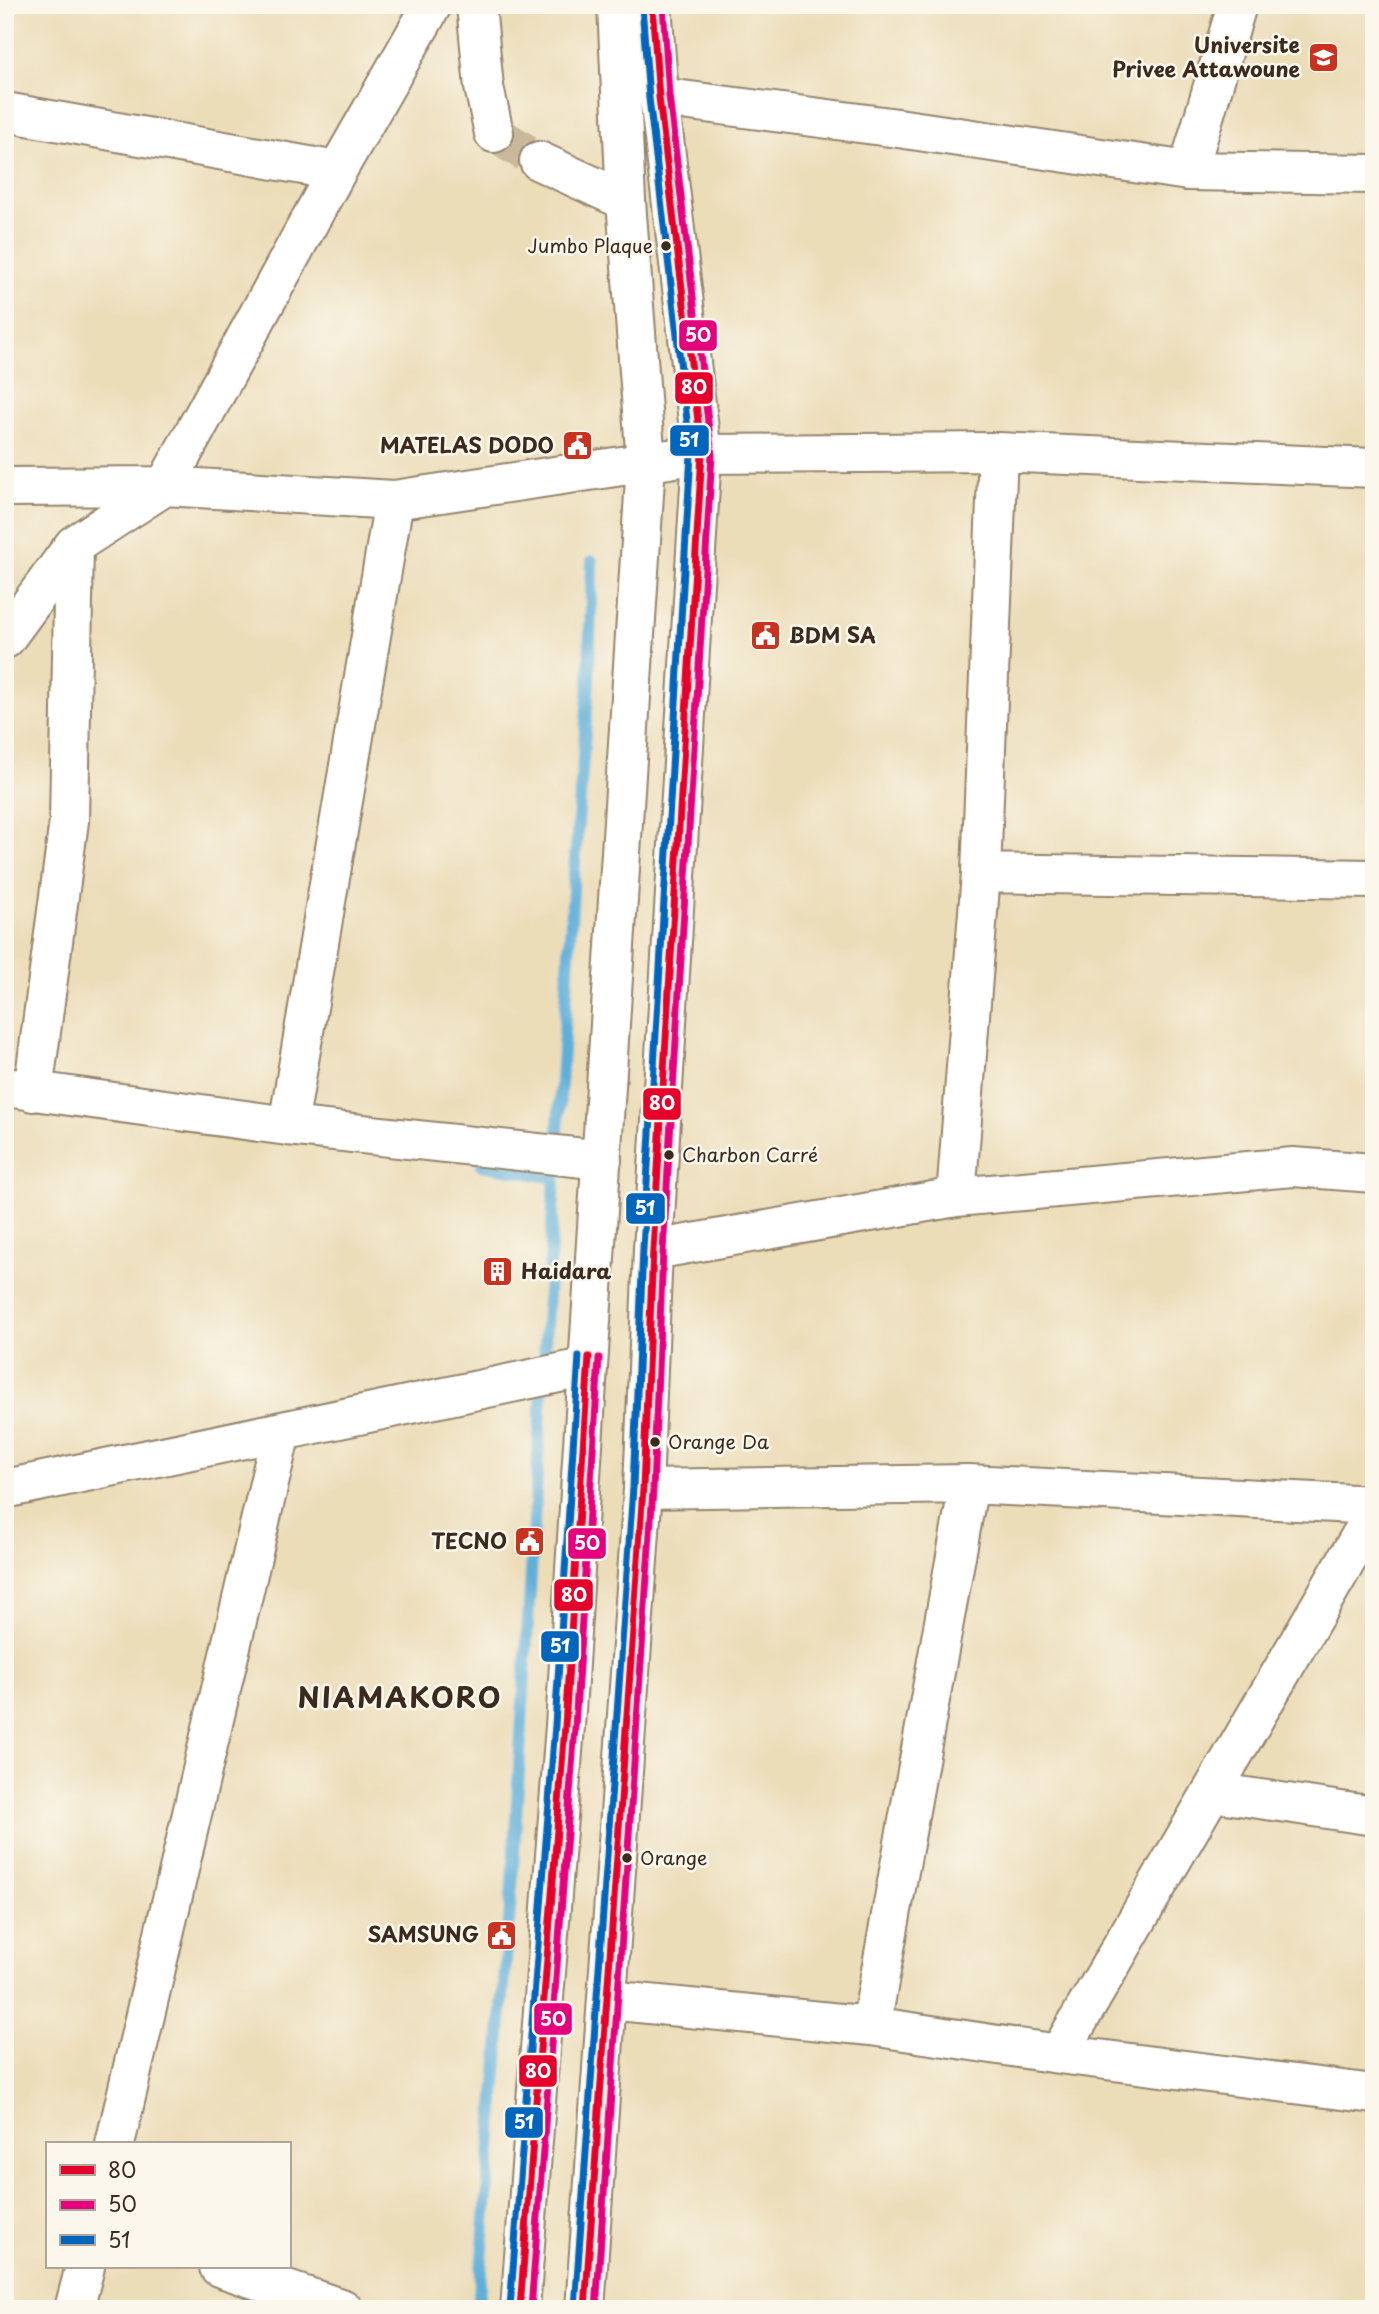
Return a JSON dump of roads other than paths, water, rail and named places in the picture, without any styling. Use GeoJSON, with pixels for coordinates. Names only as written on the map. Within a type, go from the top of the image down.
{"type":"FeatureCollection","features":[{"type":"Feature","properties":{"kind":"street"},"geometry":{"type":"LineString","coordinates":[[5,639],[74,545],[164,486],[337,171],[432,5]]}},
{"type":"Feature","properties":{"kind":"street"},"geometry":{"type":"LineString","coordinates":[[476,5],[487,110],[494,133]]}},
{"type":"Feature","properties":{"kind":"street"},"geometry":{"type":"LineString","coordinates":[[520,2309],[565,1726],[646,463],[626,201],[617,5]]}},
{"type":"Feature","properties":{"kind":"street"},"geometry":{"type":"LineString","coordinates":[[585,2309],[643,1489],[653,1250],[702,454],[659,97],[652,5]]}},
{"type":"Feature","properties":{"kind":"street"},"geometry":{"type":"LineString","coordinates":[[1188,171],[1237,5]]}},
{"type":"Feature","properties":{"kind":"street"},"geometry":{"type":"LineString","coordinates":[[659,97],[898,128],[1188,171],[1374,174]]}},
{"type":"Feature","properties":{"kind":"street"},"geometry":{"type":"LineString","coordinates":[[5,112],[337,171]]}},
{"type":"Feature","properties":{"kind":"street"},"geometry":{"type":"LineString","coordinates":[[539,161],[626,201]]}},
{"type":"Feature","properties":{"kind":"street"},"geometry":{"type":"LineString","coordinates":[[956,1197],[981,873],[998,452]]}},
{"type":"Feature","properties":{"kind":"street"},"geometry":{"type":"LineString","coordinates":[[5,487],[164,486],[394,500],[702,454],[998,452],[1374,468]]}},
{"type":"Feature","properties":{"kind":"street"},"geometry":{"type":"LineString","coordinates":[[288,1126],[394,500]]}},
{"type":"Feature","properties":{"kind":"street"},"geometry":{"type":"LineString","coordinates":[[74,545],[69,821],[19,1089],[288,1126],[602,1160]]}},
{"type":"Feature","properties":{"kind":"street"},"geometry":{"type":"LineString","coordinates":[[981,873],[1374,879]]}},
{"type":"Feature","properties":{"kind":"street"},"geometry":{"type":"LineString","coordinates":[[653,1250],[956,1197],[1293,1167],[1374,1173]]}},
{"type":"Feature","properties":{"kind":"street"},"geometry":{"type":"LineString","coordinates":[[5,1489],[588,1367]]}},
{"type":"Feature","properties":{"kind":"street"},"geometry":{"type":"LineString","coordinates":[[115,2142],[281,1432]]}},
{"type":"Feature","properties":{"kind":"street"},"geometry":{"type":"LineString","coordinates":[[643,1489],[969,1485],[1374,1505]]}},
{"type":"Feature","properties":{"kind":"street"},"geometry":{"type":"LineString","coordinates":[[871,2026],[969,1485]]}},
{"type":"Feature","properties":{"kind":"street"},"geometry":{"type":"LineString","coordinates":[[1059,2054],[1374,1513]]}},
{"type":"Feature","properties":{"kind":"street"},"geometry":{"type":"LineString","coordinates":[[1213,1791],[1374,1816]]}},
{"type":"Feature","properties":{"kind":"street"},"geometry":{"type":"LineString","coordinates":[[608,2000],[871,2026],[1059,2054],[1374,2094]]}},
{"type":"Feature","properties":{"kind":"street"},"geometry":{"type":"LineString","coordinates":[[75,2309],[85,2268]]}},
{"type":"Feature","properties":{"kind":"street"},"geometry":{"type":"LineString","coordinates":[[222,2268],[343,2309]]}},
{"type":"Feature","properties":{"kind":"waterway"},"geometry":{"type":"LineString","coordinates":[[482,1165],[555,1178],[589,682],[592,561]]}},
{"type":"Feature","properties":{"kind":"waterway"},"geometry":{"type":"LineString","coordinates":[[478,2309],[512,1885],[555,1178]]}},
{"type":"Feature","properties":{"kind":"tunnel"},"geometry":{"type":"LineString","coordinates":[[494,133],[539,161]]}},
{"type":"Feature","properties":{"kind":"place","name":"Universite Privee Attawoune"},"geometry":{"type":"Point","coordinates":[1323,58]}},
{"type":"Feature","properties":{"kind":"place","name":"Jumbo Plaque"},"geometry":{"type":"Point","coordinates":[666,246]}},
{"type":"Feature","properties":{"kind":"place","name":"MATELAS DODO"},"geometry":{"type":"Point","coordinates":[577,446]}},
{"type":"Feature","properties":{"kind":"place","name":"BDM SA"},"geometry":{"type":"Point","coordinates":[766,636]}},
{"type":"Feature","properties":{"kind":"place","name":"Charbon Carré"},"geometry":{"type":"Point","coordinates":[669,1155]}},
{"type":"Feature","properties":{"kind":"place","name":"Haidara"},"geometry":{"type":"Point","coordinates":[498,1272]}},
{"type":"Feature","properties":{"kind":"place","name":"Orange Da"},"geometry":{"type":"Point","coordinates":[655,1442]}},
{"type":"Feature","properties":{"kind":"place","name":"TECNO"},"geometry":{"type":"Point","coordinates":[530,1542]}},
{"type":"Feature","properties":{"kind":"place","name":"Orange"},"geometry":{"type":"Point","coordinates":[627,1858]}},
{"type":"Feature","properties":{"kind":"place","name":"SAMSUNG"},"geometry":{"type":"Point","coordinates":[502,1935]}},
{"type":"Feature","properties":{"kind":"district","name":"NIAMAKORO"},"geometry":{"type":"Point","coordinates":[400,1698]}}]}
